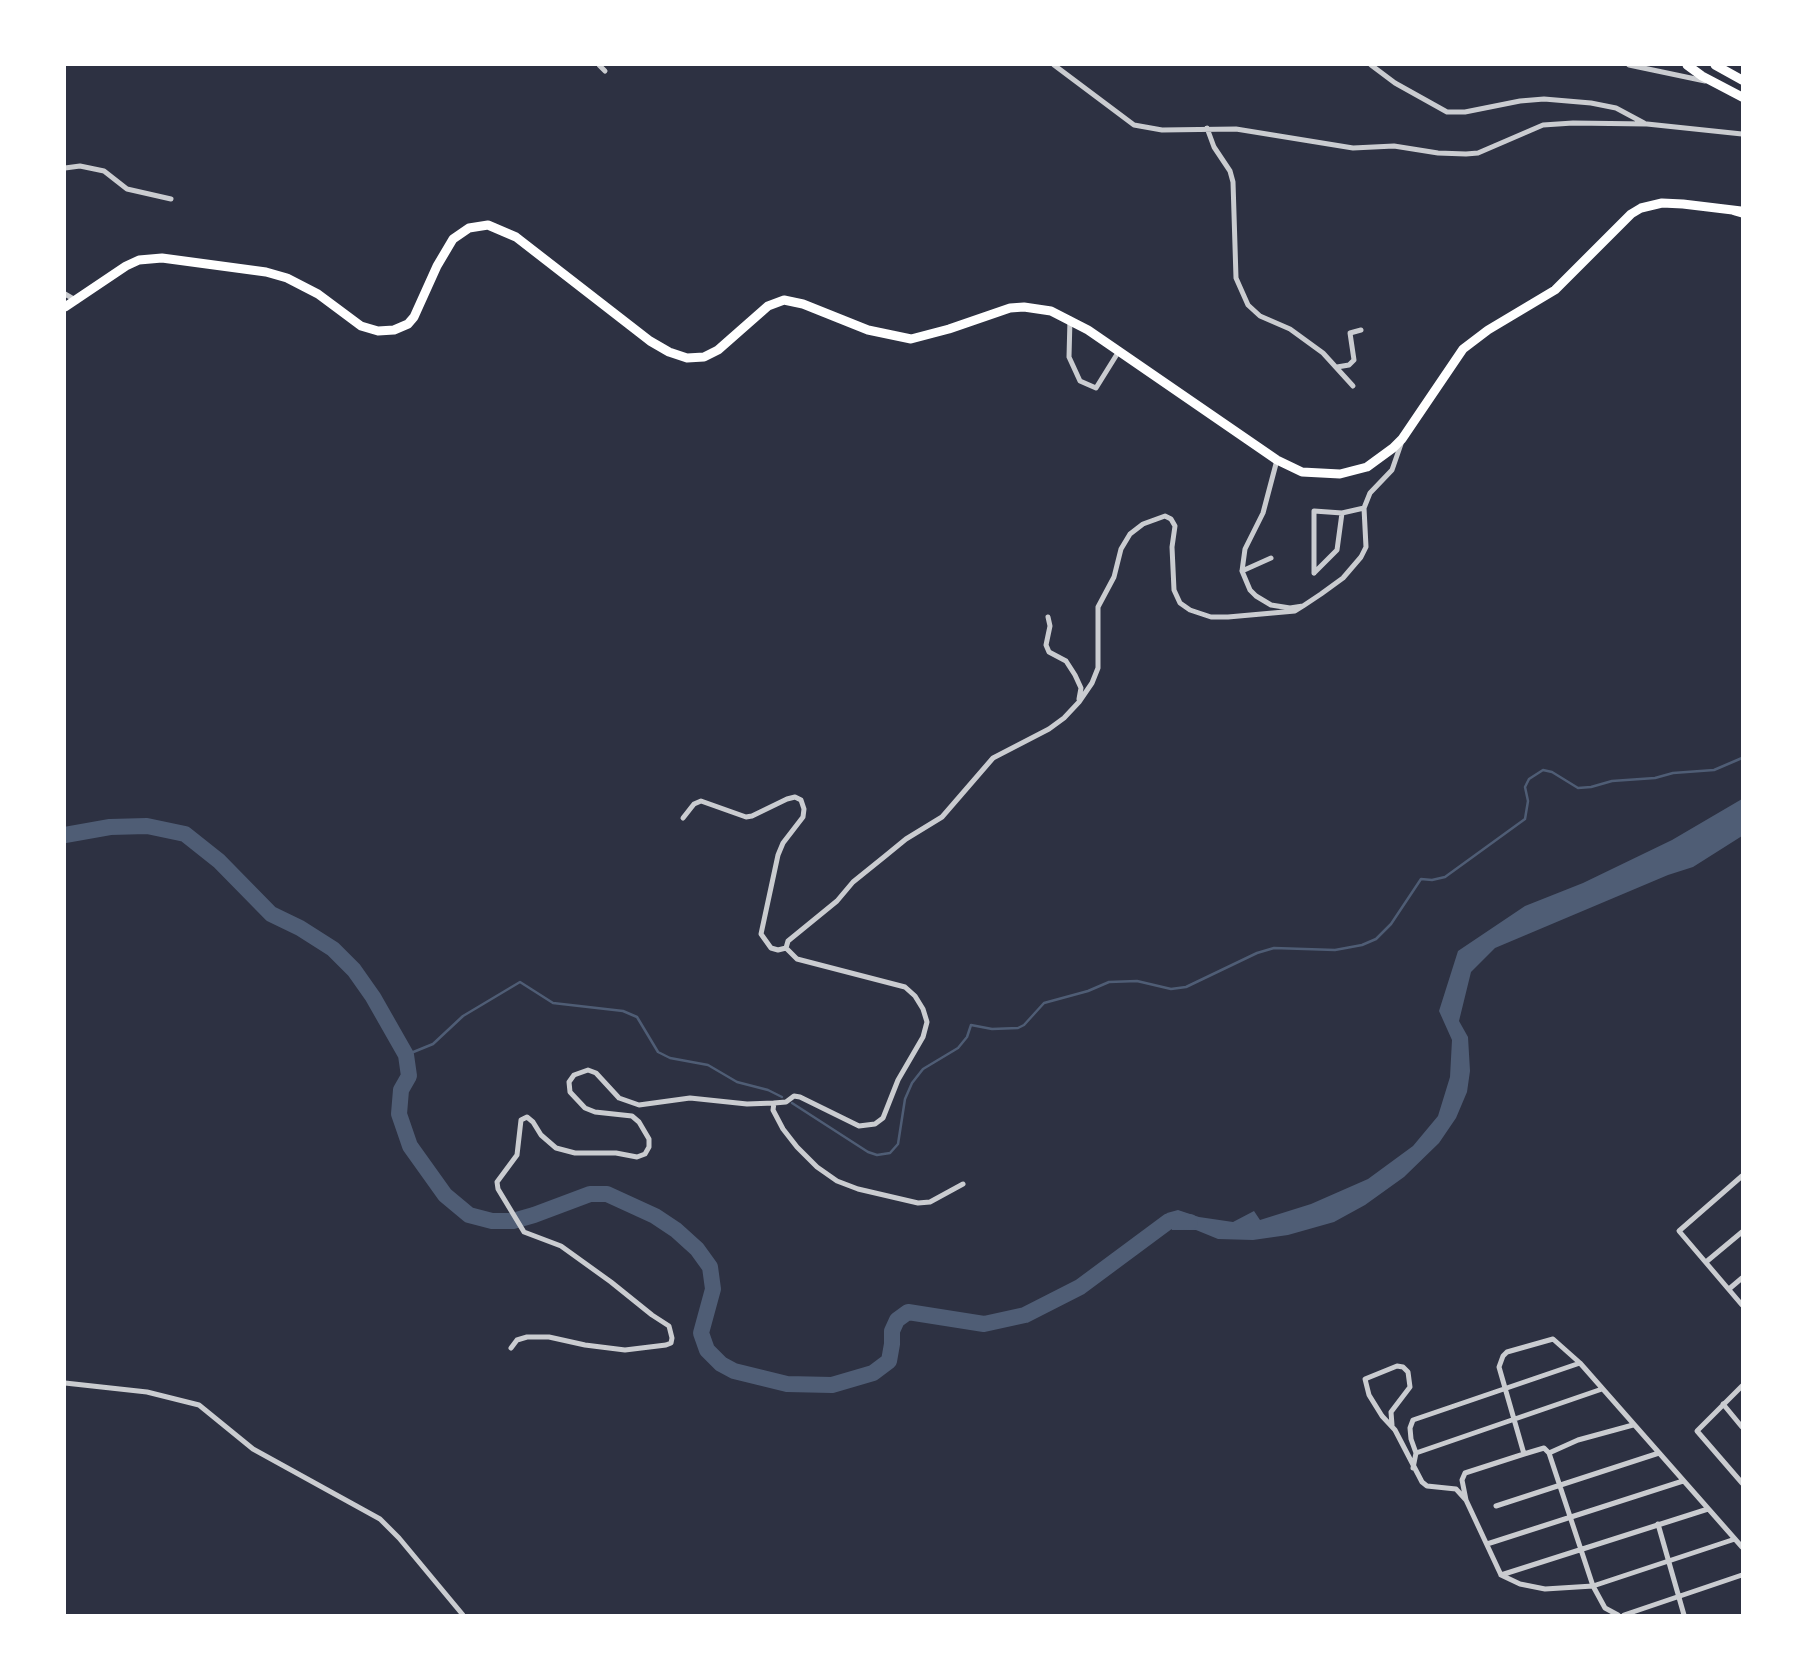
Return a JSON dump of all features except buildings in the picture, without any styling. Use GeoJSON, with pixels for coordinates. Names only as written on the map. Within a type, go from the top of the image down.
{"type":"FeatureCollection","features":[{"type":"Feature","properties":{"kind":"main road"},"geometry":{"type":"LineString","coordinates":[[1687,65],[1742,97]]}},
{"type":"Feature","properties":{"kind":"main road"},"geometry":{"type":"LineString","coordinates":[[1715,65],[1742,80]]}},
{"type":"Feature","properties":{"kind":"main road"},"geometry":{"type":"LineString","coordinates":[[65,307],[139,260],[179,260],[266,272],[286,278],[318,294],[361,326],[378,331],[394,330],[408,324],[414,317],[453,239],[469,228],[488,225],[516,237],[650,341],[687,358],[704,357],[718,350],[768,306],[784,300],[803,304],[868,330],[911,339],[1010,308],[1036,308],[1070,319],[1277,460],[1302,472],[1340,474],[1367,467],[1384,456],[1402,439],[1463,349],[1488,330],[1555,290],[1631,214],[1641,208],[1662,204],[1683,204],[1740,212]]}},
{"type":"Feature","properties":{"kind":"street"},"geometry":{"type":"LineString","coordinates":[[599,65],[605,71]]}},
{"type":"Feature","properties":{"kind":"street"},"geometry":{"type":"LineString","coordinates":[[1054,65],[1134,125],[1162,130],[1236,129],[1353,148],[1394,146],[1466,154],[1478,153],[1543,125],[1647,124],[1742,134]]}},
{"type":"Feature","properties":{"kind":"street"},"geometry":{"type":"LineString","coordinates":[[1371,65],[1395,83],[1447,112],[1465,112],[1545,99],[1616,108],[1647,124]]}},
{"type":"Feature","properties":{"kind":"street"},"geometry":{"type":"LineString","coordinates":[[1629,65],[1716,84]]}},
{"type":"Feature","properties":{"kind":"street"},"geometry":{"type":"LineString","coordinates":[[1207,128],[1233,182],[1236,231],[1234,260],[1239,289],[1248,305],[1260,316],[1290,329],[1337,367],[1353,386]]}},
{"type":"Feature","properties":{"kind":"street"},"geometry":{"type":"LineString","coordinates":[[65,168],[80,166],[104,171],[127,189],[171,200]]}},
{"type":"Feature","properties":{"kind":"street"},"geometry":{"type":"LineString","coordinates":[[65,294],[77,301]]}},
{"type":"Feature","properties":{"kind":"street"},"geometry":{"type":"LineString","coordinates":[[1070,319],[1069,357],[1080,381],[1096,388],[1119,351]]}},
{"type":"Feature","properties":{"kind":"street"},"geometry":{"type":"LineString","coordinates":[[1337,367],[1349,365],[1354,360],[1350,333],[1361,330]]}},
{"type":"Feature","properties":{"kind":"street"},"geometry":{"type":"LineString","coordinates":[[786,948],[788,941],[837,901],[853,882],[906,839],[942,817],[993,758],[1049,729],[1079,702],[1093,683],[1098,668],[1098,607],[1114,577],[1121,549],[1130,534],[1156,518],[1165,516],[1171,519],[1175,526],[1172,547],[1174,590],[1180,603],[1190,610],[1211,617],[1295,611],[1343,578],[1361,557],[1366,547],[1364,508],[1370,493],[1392,470],[1402,439]]}},
{"type":"Feature","properties":{"kind":"street"},"geometry":{"type":"LineString","coordinates":[[1277,460],[1263,513],[1245,548],[1242,570],[1250,590],[1263,602],[1280,608],[1303,606]]}},
{"type":"Feature","properties":{"kind":"street"},"geometry":{"type":"LineString","coordinates":[[1342,513],[1337,550],[1314,573],[1314,511],[1342,513],[1364,508]]}},
{"type":"Feature","properties":{"kind":"street"},"geometry":{"type":"LineString","coordinates":[[1242,570],[1271,558]]}},
{"type":"Feature","properties":{"kind":"street"},"geometry":{"type":"LineString","coordinates":[[1048,617],[1051,626],[1046,646],[1054,656],[1066,661],[1075,675],[1082,688],[1079,702]]}},
{"type":"Feature","properties":{"kind":"street"},"geometry":{"type":"LineString","coordinates":[[683,818],[694,804],[701,801],[752,817],[787,799],[794,797],[801,800],[803,817],[783,843],[778,855],[761,934],[771,948],[786,948]]}},
{"type":"Feature","properties":{"kind":"street"},"geometry":{"type":"LineString","coordinates":[[511,1348],[517,1340],[527,1337],[549,1337],[625,1350],[671,1343],[669,1326],[561,1246],[524,1232],[496,1182],[517,1155],[519,1126],[521,1120],[527,1117],[547,1142],[556,1148],[575,1153],[616,1153],[628,1157],[645,1154],[649,1139],[639,1122],[632,1116],[595,1112],[577,1101],[570,1092],[569,1082],[574,1075],[588,1070],[596,1073],[619,1098],[639,1105],[690,1098],[747,1104],[774,1103],[786,1102],[790,1097],[800,1097],[859,1126],[875,1124],[883,1118],[898,1080],[923,1037],[927,1022],[923,1009],[905,987],[797,959],[786,948]]}},
{"type":"Feature","properties":{"kind":"street"},"geometry":{"type":"LineString","coordinates":[[774,1103],[776,1118],[797,1147],[817,1167],[837,1181],[918,1203],[930,1202],[963,1184]]}},
{"type":"Feature","properties":{"kind":"street"},"geometry":{"type":"LineString","coordinates":[[1742,1176],[1679,1231],[1742,1305]]}},
{"type":"Feature","properties":{"kind":"street"},"geometry":{"type":"LineString","coordinates":[[1706,1262],[1742,1232]]}},
{"type":"Feature","properties":{"kind":"street"},"geometry":{"type":"LineString","coordinates":[[1729,1289],[1742,1278]]}},
{"type":"Feature","properties":{"kind":"street"},"geometry":{"type":"LineString","coordinates":[[1524,1454],[1499,1367],[1507,1352],[1553,1339],[1580,1363],[1742,1547]]}},
{"type":"Feature","properties":{"kind":"street"},"geometry":{"type":"LineString","coordinates":[[1413,1468],[1416,1453],[1410,1428],[1413,1420],[1580,1363]]}},
{"type":"Feature","properties":{"kind":"street"},"geometry":{"type":"LineString","coordinates":[[1392,1425],[1382,1416],[1369,1395],[1365,1379],[1397,1366],[1408,1372],[1410,1387],[1391,1412],[1392,1425],[1413,1468],[1427,1486],[1456,1489],[1466,1500]]}},
{"type":"Feature","properties":{"kind":"street"},"geometry":{"type":"LineString","coordinates":[[65,1383],[147,1392],[199,1405],[253,1449],[380,1519],[463,1615]]}},
{"type":"Feature","properties":{"kind":"street"},"geometry":{"type":"LineString","coordinates":[[1742,1386],[1697,1431],[1742,1483]]}},
{"type":"Feature","properties":{"kind":"street"},"geometry":{"type":"LineString","coordinates":[[1416,1453],[1602,1389]]}},
{"type":"Feature","properties":{"kind":"street"},"geometry":{"type":"LineString","coordinates":[[1723,1404],[1742,1427]]}},
{"type":"Feature","properties":{"kind":"street"},"geometry":{"type":"LineString","coordinates":[[1549,1453],[1578,1440],[1633,1425]]}},
{"type":"Feature","properties":{"kind":"street"},"geometry":{"type":"LineString","coordinates":[[1618,1615],[1605,1608],[1593,1586],[1549,1453],[1544,1448],[1465,1473],[1462,1480],[1466,1500],[1501,1575],[1520,1584],[1545,1589],[1593,1586],[1735,1539]]}},
{"type":"Feature","properties":{"kind":"street"},"geometry":{"type":"LineString","coordinates":[[1496,1506],[1659,1453]]}},
{"type":"Feature","properties":{"kind":"street"},"geometry":{"type":"LineString","coordinates":[[1487,1544],[1684,1481]]}},
{"type":"Feature","properties":{"kind":"street"},"geometry":{"type":"LineString","coordinates":[[1501,1575],[1708,1509]]}},
{"type":"Feature","properties":{"kind":"street"},"geometry":{"type":"LineString","coordinates":[[1658,1524],[1684,1615]]}},
{"type":"Feature","properties":{"kind":"street"},"geometry":{"type":"LineString","coordinates":[[1624,1615],[1742,1575]]}},
{"type":"Feature","properties":{"kind":"water"},"geometry":{"type":"Polygon","coordinates":[[[1742,799],[1742,836],[1693,867],[1495,948],[1471,972],[1459,1021],[1468,1037],[1470,1071],[1467,1092],[1456,1118],[1439,1143],[1404,1177],[1365,1205],[1334,1222],[1288,1235],[1253,1240],[1218,1239],[1196,1230],[1172,1230],[1167,1213],[1178,1210],[1199,1217],[1233,1222],[1254,1211],[1260,1220],[1311,1204],[1368,1179],[1413,1146],[1438,1116],[1450,1077],[1452,1040],[1439,1011],[1458,951],[1525,906],[1583,883],[1672,840],[1742,799]]]}},
{"type":"Feature","properties":{"kind":"waterway"},"geometry":{"type":"LineString","coordinates":[[792,1103],[868,1152],[877,1155],[890,1153],[898,1144],[905,1099],[912,1083],[923,1069],[958,1048],[967,1037],[971,1025],[992,1029],[1018,1028],[1044,1003],[1088,991],[1109,982],[1137,981],[1171,989],[1186,987],[1257,953],[1274,948],[1335,950],[1362,945],[1376,939],[1391,924],[1421,879],[1445,877],[1525,819],[1528,801],[1525,787],[1529,779],[1543,770],[1552,772],[1578,788],[1612,781],[1714,770],[1742,758]]}},
{"type":"Feature","properties":{"kind":"waterway"},"geometry":{"type":"LineString","coordinates":[[65,835],[110,827],[147,826],[185,834],[219,861],[271,914],[333,949],[354,970],[373,997],[406,1055],[409,1076],[401,1090],[399,1114],[410,1146],[445,1195],[469,1215],[492,1221],[513,1221],[590,1194],[607,1194],[655,1216],[697,1249],[710,1267],[713,1289],[701,1333],[707,1350],[721,1364],[734,1371],[787,1384],[832,1385],[873,1373],[889,1361],[892,1331],[897,1320],[908,1312],[984,1324],[1025,1315],[1080,1287],[1169,1221],[1190,1222]]}},
{"type":"Feature","properties":{"kind":"waterway"},"geometry":{"type":"LineString","coordinates":[[406,1055],[433,1044],[463,1016],[520,982],[553,1003],[623,1011],[637,1017],[658,1052],[670,1058],[708,1065],[737,1082],[768,1090],[782,1097]]}}]}
